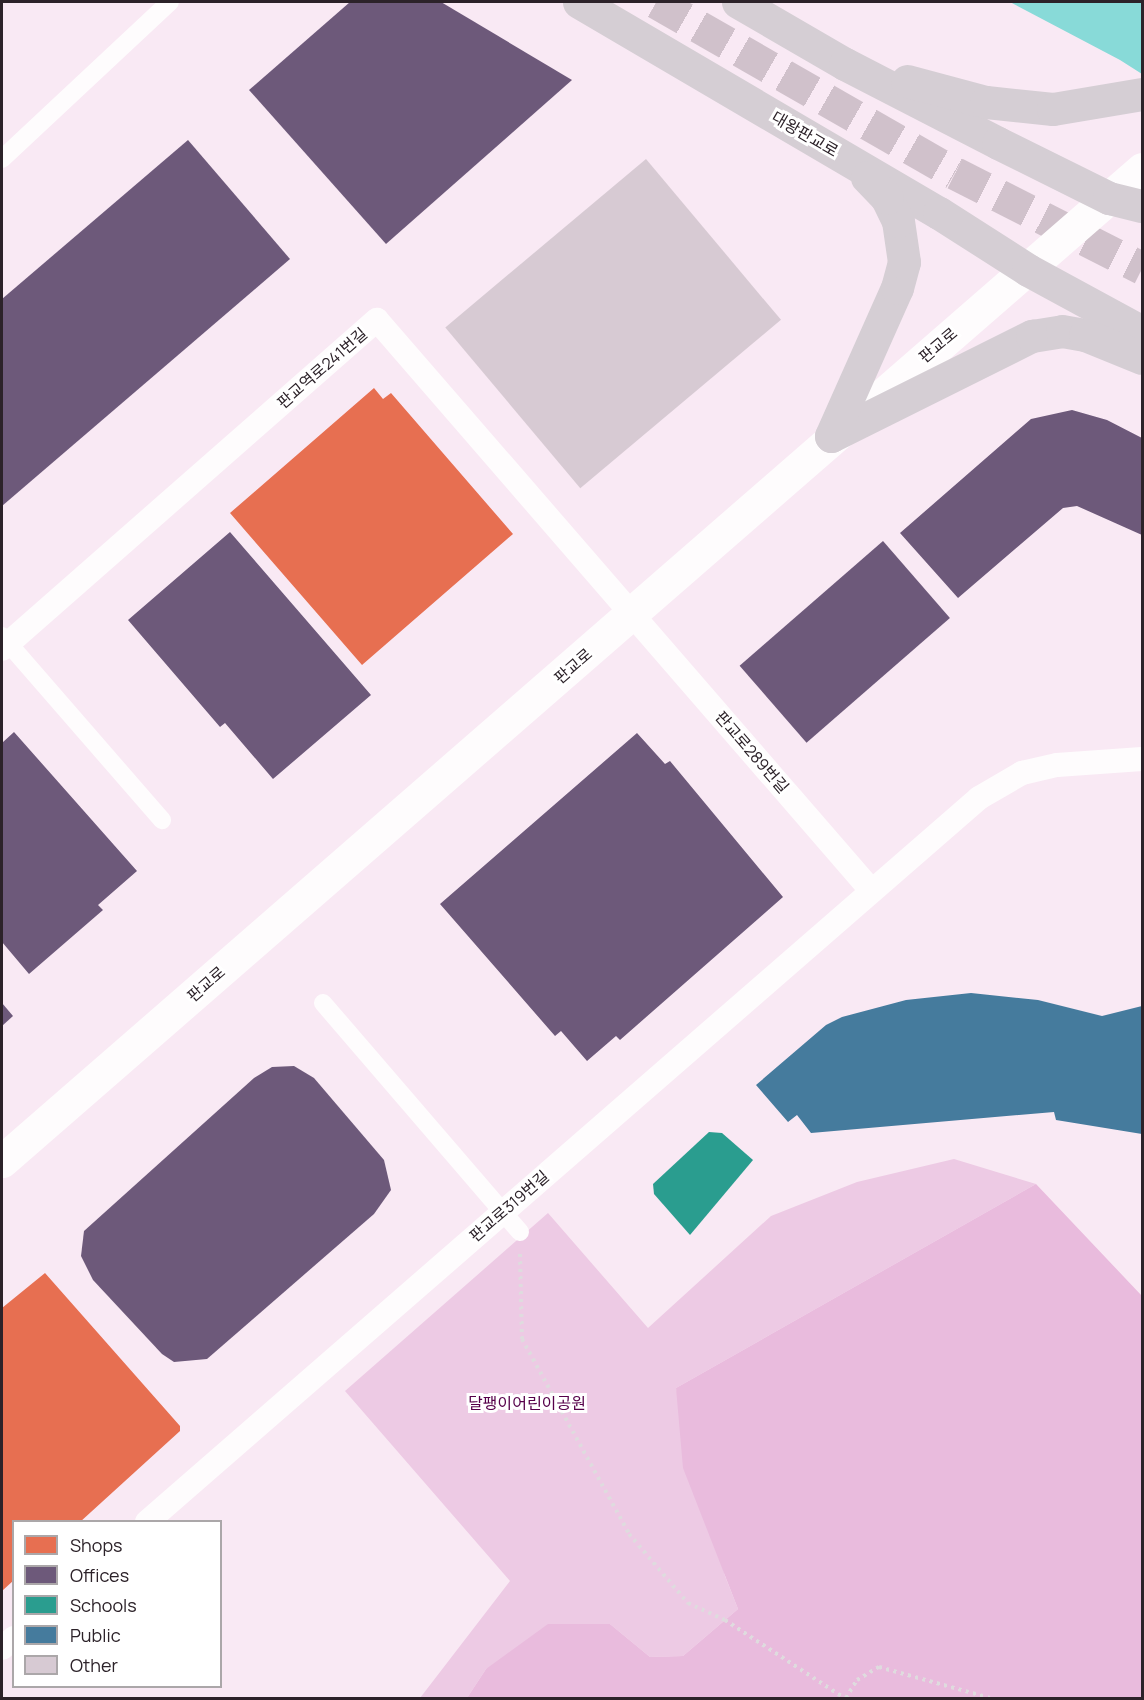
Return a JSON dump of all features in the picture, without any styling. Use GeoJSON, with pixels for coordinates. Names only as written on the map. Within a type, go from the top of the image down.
{"type":"FeatureCollection","features":[{"type":"Feature","properties":{"kind":"main road","name":"대왕판교로"},"geometry":{"type":"LineString","coordinates":[[579,2],[853,162],[1028,270],[1143,332]]}},
{"type":"Feature","properties":{"kind":"main road"},"geometry":{"type":"LineString","coordinates":[[738,2],[844,64],[1108,198],[1143,206]]}},
{"type":"Feature","properties":{"kind":"main road"},"geometry":{"type":"LineString","coordinates":[[844,64],[986,102],[1025,106],[1078,108],[1143,94]]}},
{"type":"Feature","properties":{"kind":"main road"},"geometry":{"type":"LineString","coordinates":[[831,436],[897,288],[904,262],[904,243],[887,198],[853,162]]}},
{"type":"Feature","properties":{"kind":"main road","name":"판교로"},"geometry":{"type":"LineString","coordinates":[[2,1161],[632,614],[831,436],[1028,270],[1143,169]]}},
{"type":"Feature","properties":{"kind":"main road"},"geometry":{"type":"LineString","coordinates":[[831,436],[1032,336],[1062,331],[1085,335],[1143,358]]}},
{"type":"Feature","properties":{"kind":"street"},"geometry":{"type":"LineString","coordinates":[[2,159],[170,2]]}},
{"type":"Feature","properties":{"kind":"street","name":"판교역로241번길"},"geometry":{"type":"LineString","coordinates":[[2,649],[377,320],[632,614]]}},
{"type":"Feature","properties":{"kind":"street","name":"판교로289번길"},"geometry":{"type":"LineString","coordinates":[[632,614],[871,890]]}},
{"type":"Feature","properties":{"kind":"street"},"geometry":{"type":"LineString","coordinates":[[2,636],[162,820]]}},
{"type":"Feature","properties":{"kind":"street","name":"판교로319번길"},"geometry":{"type":"LineString","coordinates":[[148,1520],[979,798],[1022,773],[1095,760],[1143,759]]}},
{"type":"Feature","properties":{"kind":"street"},"geometry":{"type":"LineString","coordinates":[[322,1003],[520,1232]]}},
{"type":"Feature","properties":{"kind":"path"},"geometry":{"type":"LineString","coordinates":[[520,1232],[522,1339],[629,1534],[688,1603],[725,1620],[845,1698],[857,1680],[879,1667],[990,1698]]}},
{"type":"Feature","properties":{"kind":"green space","name":"달팽이어린이공원"},"geometry":{"type":"Polygon","coordinates":[[[954,1159],[1036,1184],[676,1388],[725,1576],[738,1609],[683,1656],[650,1657],[610,1624],[486,1669],[467,1698],[420,1698],[510,1581],[345,1391],[548,1213],[648,1328],[771,1216],[857,1182],[954,1159]]]}},
{"type":"Feature","properties":{"kind":"shaded area"},"geometry":{"type":"Polygon","coordinates":[[[1036,1184],[1142,1296],[1142,1698],[467,1698],[486,1669],[548,1624],[610,1624],[650,1657],[683,1656],[738,1609],[683,1468],[676,1388],[1036,1184]]]}},
{"type":"Feature","properties":{"kind":"water"},"geometry":{"type":"Polygon","coordinates":[[[1010,2],[1142,2],[1142,74],[1120,60],[1010,2]]]}},
{"type":"Feature","properties":{"kind":"building: Shops"},"geometry":{"type":"Polygon","coordinates":[[[374,388],[383,399],[391,393],[513,534],[362,665],[230,513],[374,388]]]}},
{"type":"Feature","properties":{"kind":"building: Shops"},"geometry":{"type":"Polygon","coordinates":[[[45,1273],[180,1426],[180,1431],[82,1520],[12,1520],[12,1582],[2,1591],[2,1308],[45,1273]]]}},
{"type":"Feature","properties":{"kind":"building: Offices"},"geometry":{"type":"Polygon","coordinates":[[[350,2],[441,2],[572,80],[386,244],[249,90],[350,2]]]}},
{"type":"Feature","properties":{"kind":"building: Offices"},"geometry":{"type":"Polygon","coordinates":[[[188,140],[290,259],[2,506],[2,299],[188,140]]]}},
{"type":"Feature","properties":{"kind":"building: Offices"},"geometry":{"type":"Polygon","coordinates":[[[1072,410],[1107,420],[1142,438],[1142,535],[1077,506],[1063,508],[958,598],[900,533],[1031,419],[1072,410]]]}},
{"type":"Feature","properties":{"kind":"building: Offices"},"geometry":{"type":"Polygon","coordinates":[[[230,532],[371,695],[273,779],[225,723],[220,727],[128,620],[230,532]]]}},
{"type":"Feature","properties":{"kind":"building: Offices"},"geometry":{"type":"Polygon","coordinates":[[[883,541],[950,618],[807,743],[740,666],[883,541]]]}},
{"type":"Feature","properties":{"kind":"building: Offices"},"geometry":{"type":"Polygon","coordinates":[[[14,732],[137,871],[98,905],[103,910],[29,974],[2,942],[2,743],[14,732]]]}},
{"type":"Feature","properties":{"kind":"building: Offices"},"geometry":{"type":"Polygon","coordinates":[[[637,733],[665,764],[670,761],[783,897],[620,1040],[616,1036],[587,1061],[561,1031],[555,1036],[440,904],[637,733]]]}},
{"type":"Feature","properties":{"kind":"building: Offices"},"geometry":{"type":"Polygon","coordinates":[[[2,1003],[13,1016],[2,1026],[2,1003]]]}},
{"type":"Feature","properties":{"kind":"building: Offices"},"geometry":{"type":"Polygon","coordinates":[[[294,1066],[314,1078],[384,1160],[391,1190],[374,1214],[207,1359],[174,1362],[162,1354],[93,1280],[81,1256],[84,1231],[254,1078],[272,1067],[294,1066]]]}},
{"type":"Feature","properties":{"kind":"building: Schools"},"geometry":{"type":"Polygon","coordinates":[[[709,1132],[722,1133],[753,1160],[690,1235],[654,1194],[653,1184],[709,1132]]]}},
{"type":"Feature","properties":{"kind":"building: Public"},"geometry":{"type":"Polygon","coordinates":[[[971,993],[1038,1000],[1102,1016],[1142,1006],[1142,1134],[1056,1120],[1054,1112],[811,1133],[797,1115],[788,1122],[756,1085],[826,1025],[842,1017],[906,1000],[971,993]]]}},
{"type":"Feature","properties":{"kind":"building: Other"},"geometry":{"type":"Polygon","coordinates":[[[646,159],[781,320],[580,488],[445,327],[646,159]]]}},
{"type":"Feature","properties":{"kind":"tunnel"},"geometry":{"type":"LineString","coordinates":[[656,2],[955,173],[1142,268]]}}]}
